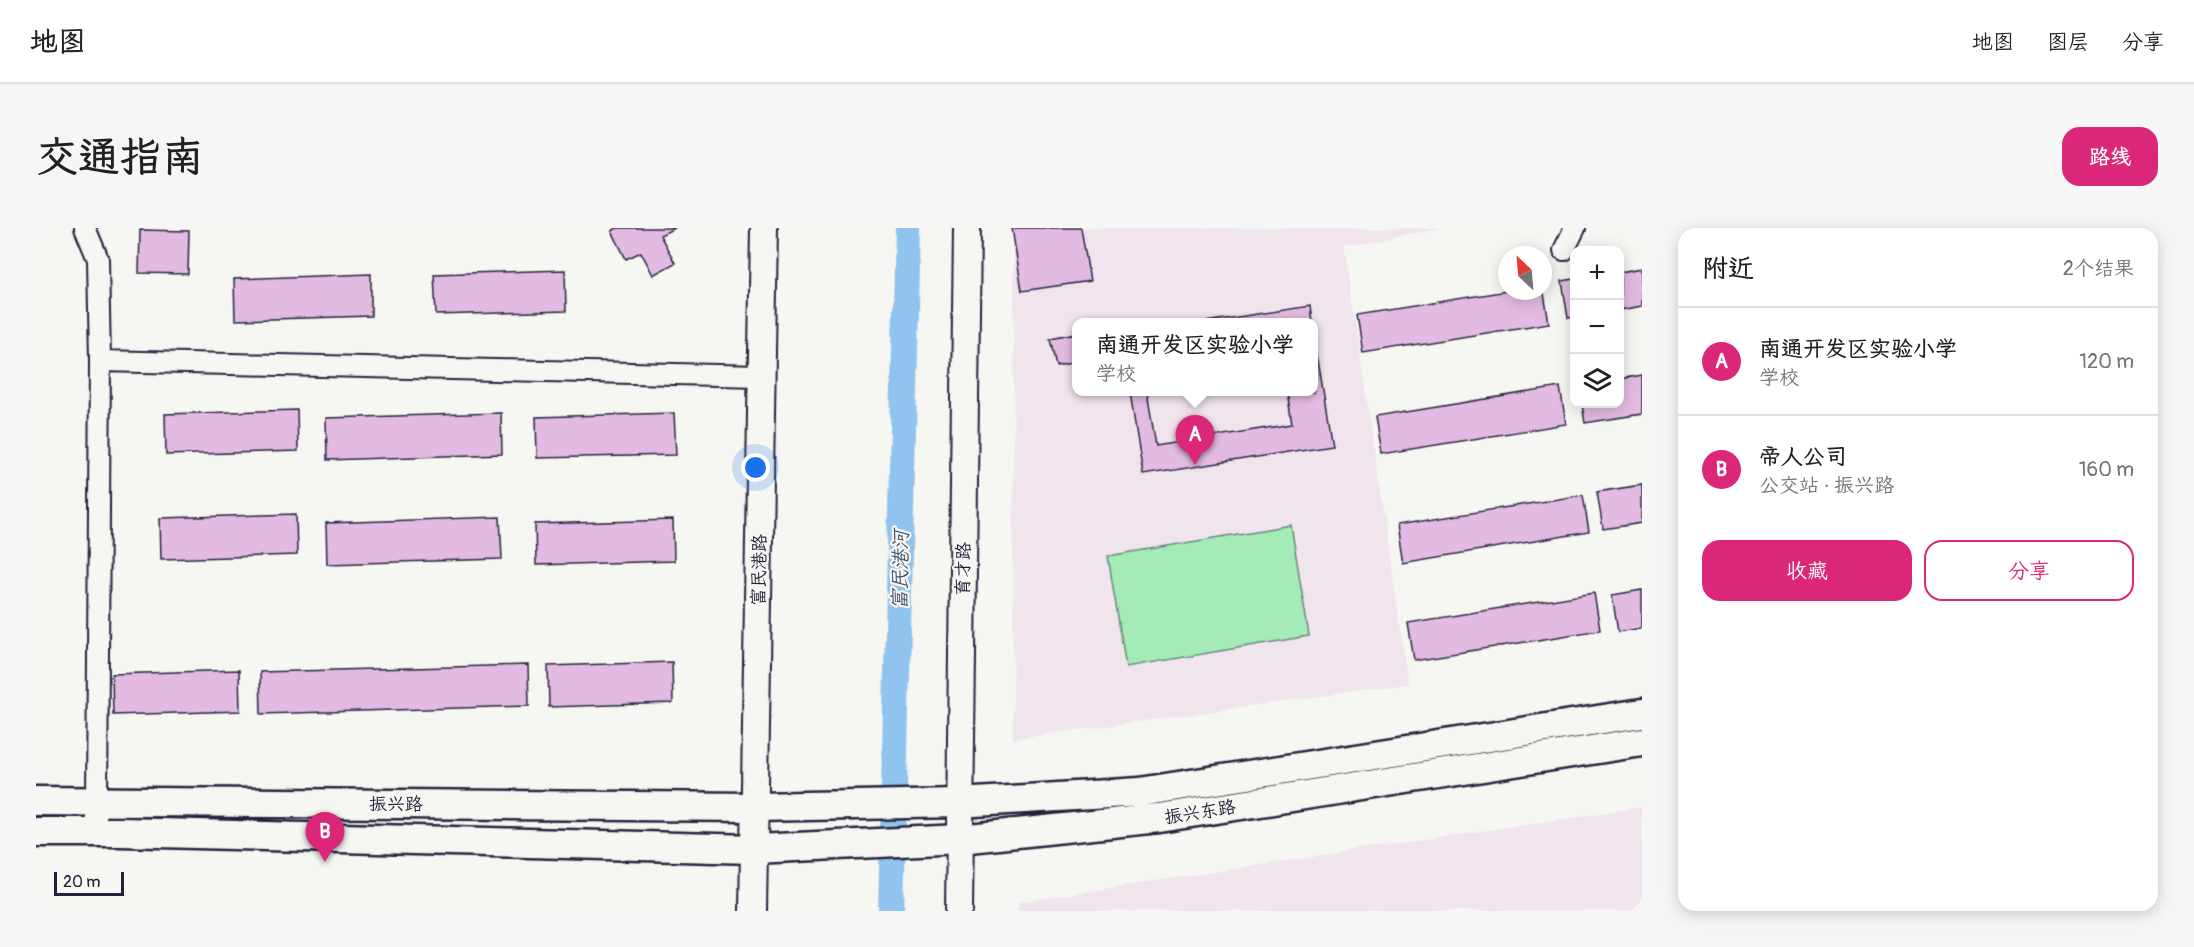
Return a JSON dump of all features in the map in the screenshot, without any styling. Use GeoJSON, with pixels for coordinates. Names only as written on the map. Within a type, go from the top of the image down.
{"type":"FeatureCollection","features":[{"type":"Feature","properties":{"kind":"main road","name":"振兴东路"},"geometry":{"type":"LineString","coordinates":[[755,807],[959,803],[1140,792],[1642,713]]}},
{"type":"Feature","properties":{"kind":"main road","name":"振兴东路"},"geometry":{"type":"LineString","coordinates":[[754,849],[959,839],[1159,818],[1642,742]]}},
{"type":"Feature","properties":{"kind":"main road","name":"振兴路"},"geometry":{"type":"LineString","coordinates":[[36,801],[755,807]]}},
{"type":"Feature","properties":{"kind":"main road","name":"振兴路"},"geometry":{"type":"LineString","coordinates":[[36,832],[754,849]]}},
{"type":"Feature","properties":{"kind":"street"},"geometry":{"type":"LineString","coordinates":[[85,228],[98,259],[100,361],[95,832]]}},
{"type":"Feature","properties":{"kind":"street","name":"富民港路"},"geometry":{"type":"LineString","coordinates":[[753,911],[764,228]]}},
{"type":"Feature","properties":{"kind":"street","name":"育才路"},"geometry":{"type":"LineString","coordinates":[[959,911],[967,228]]}},
{"type":"Feature","properties":{"kind":"street"},"geometry":{"type":"LineString","coordinates":[[1564,250],[1575,228]]}},
{"type":"Feature","properties":{"kind":"street"},"geometry":{"type":"LineString","coordinates":[[100,361],[762,375]]}},
{"type":"Feature","properties":{"kind":"shaded area"},"geometry":{"type":"Polygon","coordinates":[[[1014,228],[1439,228],[1344,247],[1408,684],[1013,739],[1014,228]]]}},
{"type":"Feature","properties":{"kind":"shaded area"},"geometry":{"type":"Polygon","coordinates":[[[1642,807],[1642,911],[1018,911],[1018,902],[1642,807]]]}},
{"type":"Feature","properties":{"kind":"green space"},"geometry":{"type":"Polygon","coordinates":[[[1291,525],[1309,636],[1126,667],[1108,556],[1291,525]]]}},
{"type":"Feature","properties":{"kind":"building"},"geometry":{"type":"Polygon","coordinates":[[[617,228],[675,228],[660,235],[675,263],[653,275],[641,252],[626,259],[612,231],[617,228]]]}},
{"type":"Feature","properties":{"kind":"building"},"geometry":{"type":"Polygon","coordinates":[[[1012,228],[1081,228],[1090,281],[1022,291],[1012,228]]]}},
{"type":"Feature","properties":{"kind":"building"},"geometry":{"type":"Polygon","coordinates":[[[140,230],[189,231],[188,274],[139,273],[140,230]]]}},
{"type":"Feature","properties":{"kind":"building"},"geometry":{"type":"Polygon","coordinates":[[[1642,268],[1642,306],[1624,309],[1624,271],[1642,268]]]}},
{"type":"Feature","properties":{"kind":"building"},"geometry":{"type":"Polygon","coordinates":[[[565,270],[566,311],[436,315],[434,274],[565,270]]]}},
{"type":"Feature","properties":{"kind":"building"},"geometry":{"type":"Polygon","coordinates":[[[371,274],[371,316],[235,320],[234,279],[371,274]]]}},
{"type":"Feature","properties":{"kind":"building"},"geometry":{"type":"Polygon","coordinates":[[[1570,280],[1570,318],[1568,318],[1562,281],[1570,280]]]}},
{"type":"Feature","properties":{"kind":"building"},"geometry":{"type":"Polygon","coordinates":[[[1498,292],[1498,300],[1545,300],[1549,323],[1363,353],[1357,315],[1498,292]]]}},
{"type":"Feature","properties":{"kind":"building"},"geometry":{"type":"Polygon","coordinates":[[[1310,306],[1312,318],[1231,318],[1310,306]]]}},
{"type":"Feature","properties":{"kind":"building"},"geometry":{"type":"Polygon","coordinates":[[[1072,334],[1072,363],[1056,366],[1050,338],[1072,334]]]}},
{"type":"Feature","properties":{"kind":"building"},"geometry":{"type":"Polygon","coordinates":[[[1318,360],[1332,445],[1143,475],[1131,396],[1148,396],[1156,446],[1292,424],[1288,396],[1318,396],[1318,360]]]}},
{"type":"Feature","properties":{"kind":"building"},"geometry":{"type":"Polygon","coordinates":[[[1642,375],[1642,414],[1585,423],[1583,408],[1624,408],[1624,378],[1642,375]]]}},
{"type":"Feature","properties":{"kind":"building"},"geometry":{"type":"Polygon","coordinates":[[[1560,387],[1566,424],[1381,454],[1375,417],[1560,387]]]}},
{"type":"Feature","properties":{"kind":"building"},"geometry":{"type":"Polygon","coordinates":[[[297,410],[298,451],[166,455],[165,414],[297,410]]]}},
{"type":"Feature","properties":{"kind":"building"},"geometry":{"type":"Polygon","coordinates":[[[501,413],[502,454],[327,460],[326,418],[501,413]]]}},
{"type":"Feature","properties":{"kind":"building"},"geometry":{"type":"Polygon","coordinates":[[[674,413],[676,455],[537,458],[536,417],[674,413]]]}},
{"type":"Feature","properties":{"kind":"building"},"geometry":{"type":"Polygon","coordinates":[[[1642,485],[1642,523],[1603,529],[1597,492],[1642,485]]]}},
{"type":"Feature","properties":{"kind":"building"},"geometry":{"type":"Polygon","coordinates":[[[1583,495],[1589,532],[1403,563],[1397,525],[1583,495]]]}},
{"type":"Feature","properties":{"kind":"building"},"geometry":{"type":"Polygon","coordinates":[[[296,514],[297,555],[161,559],[160,518],[296,514]]]}},
{"type":"Feature","properties":{"kind":"building"},"geometry":{"type":"Polygon","coordinates":[[[500,517],[502,559],[327,564],[326,523],[500,517]]]}},
{"type":"Feature","properties":{"kind":"building"},"geometry":{"type":"Polygon","coordinates":[[[673,520],[674,561],[536,565],[535,524],[673,520]]]}},
{"type":"Feature","properties":{"kind":"building"},"geometry":{"type":"Polygon","coordinates":[[[1642,590],[1642,628],[1618,632],[1612,595],[1642,590]]]}},
{"type":"Feature","properties":{"kind":"building"},"geometry":{"type":"Polygon","coordinates":[[[1594,593],[1600,630],[1414,660],[1408,623],[1594,593]]]}},
{"type":"Feature","properties":{"kind":"building"},"geometry":{"type":"Polygon","coordinates":[[[672,662],[673,703],[549,707],[548,666],[672,662]]]}},
{"type":"Feature","properties":{"kind":"building"},"geometry":{"type":"Polygon","coordinates":[[[528,665],[529,706],[261,714],[260,672],[528,665]]]}},
{"type":"Feature","properties":{"kind":"building"},"geometry":{"type":"Polygon","coordinates":[[[239,670],[240,711],[113,715],[112,674],[239,670]]]}},
{"type":"Feature","properties":{"kind":"waterway","name":"富民港河"},"geometry":{"type":"LineString","coordinates":[[891,911],[908,228]]}},
{"type":"Feature","properties":{"kind":"place","name":"南通开发区实验小学"},"geometry":{"type":"Point","coordinates":[1195,465]}},
{"type":"Feature","properties":{"kind":"place","name":"帝人公司"},"geometry":{"type":"Point","coordinates":[325,862]}}]}
